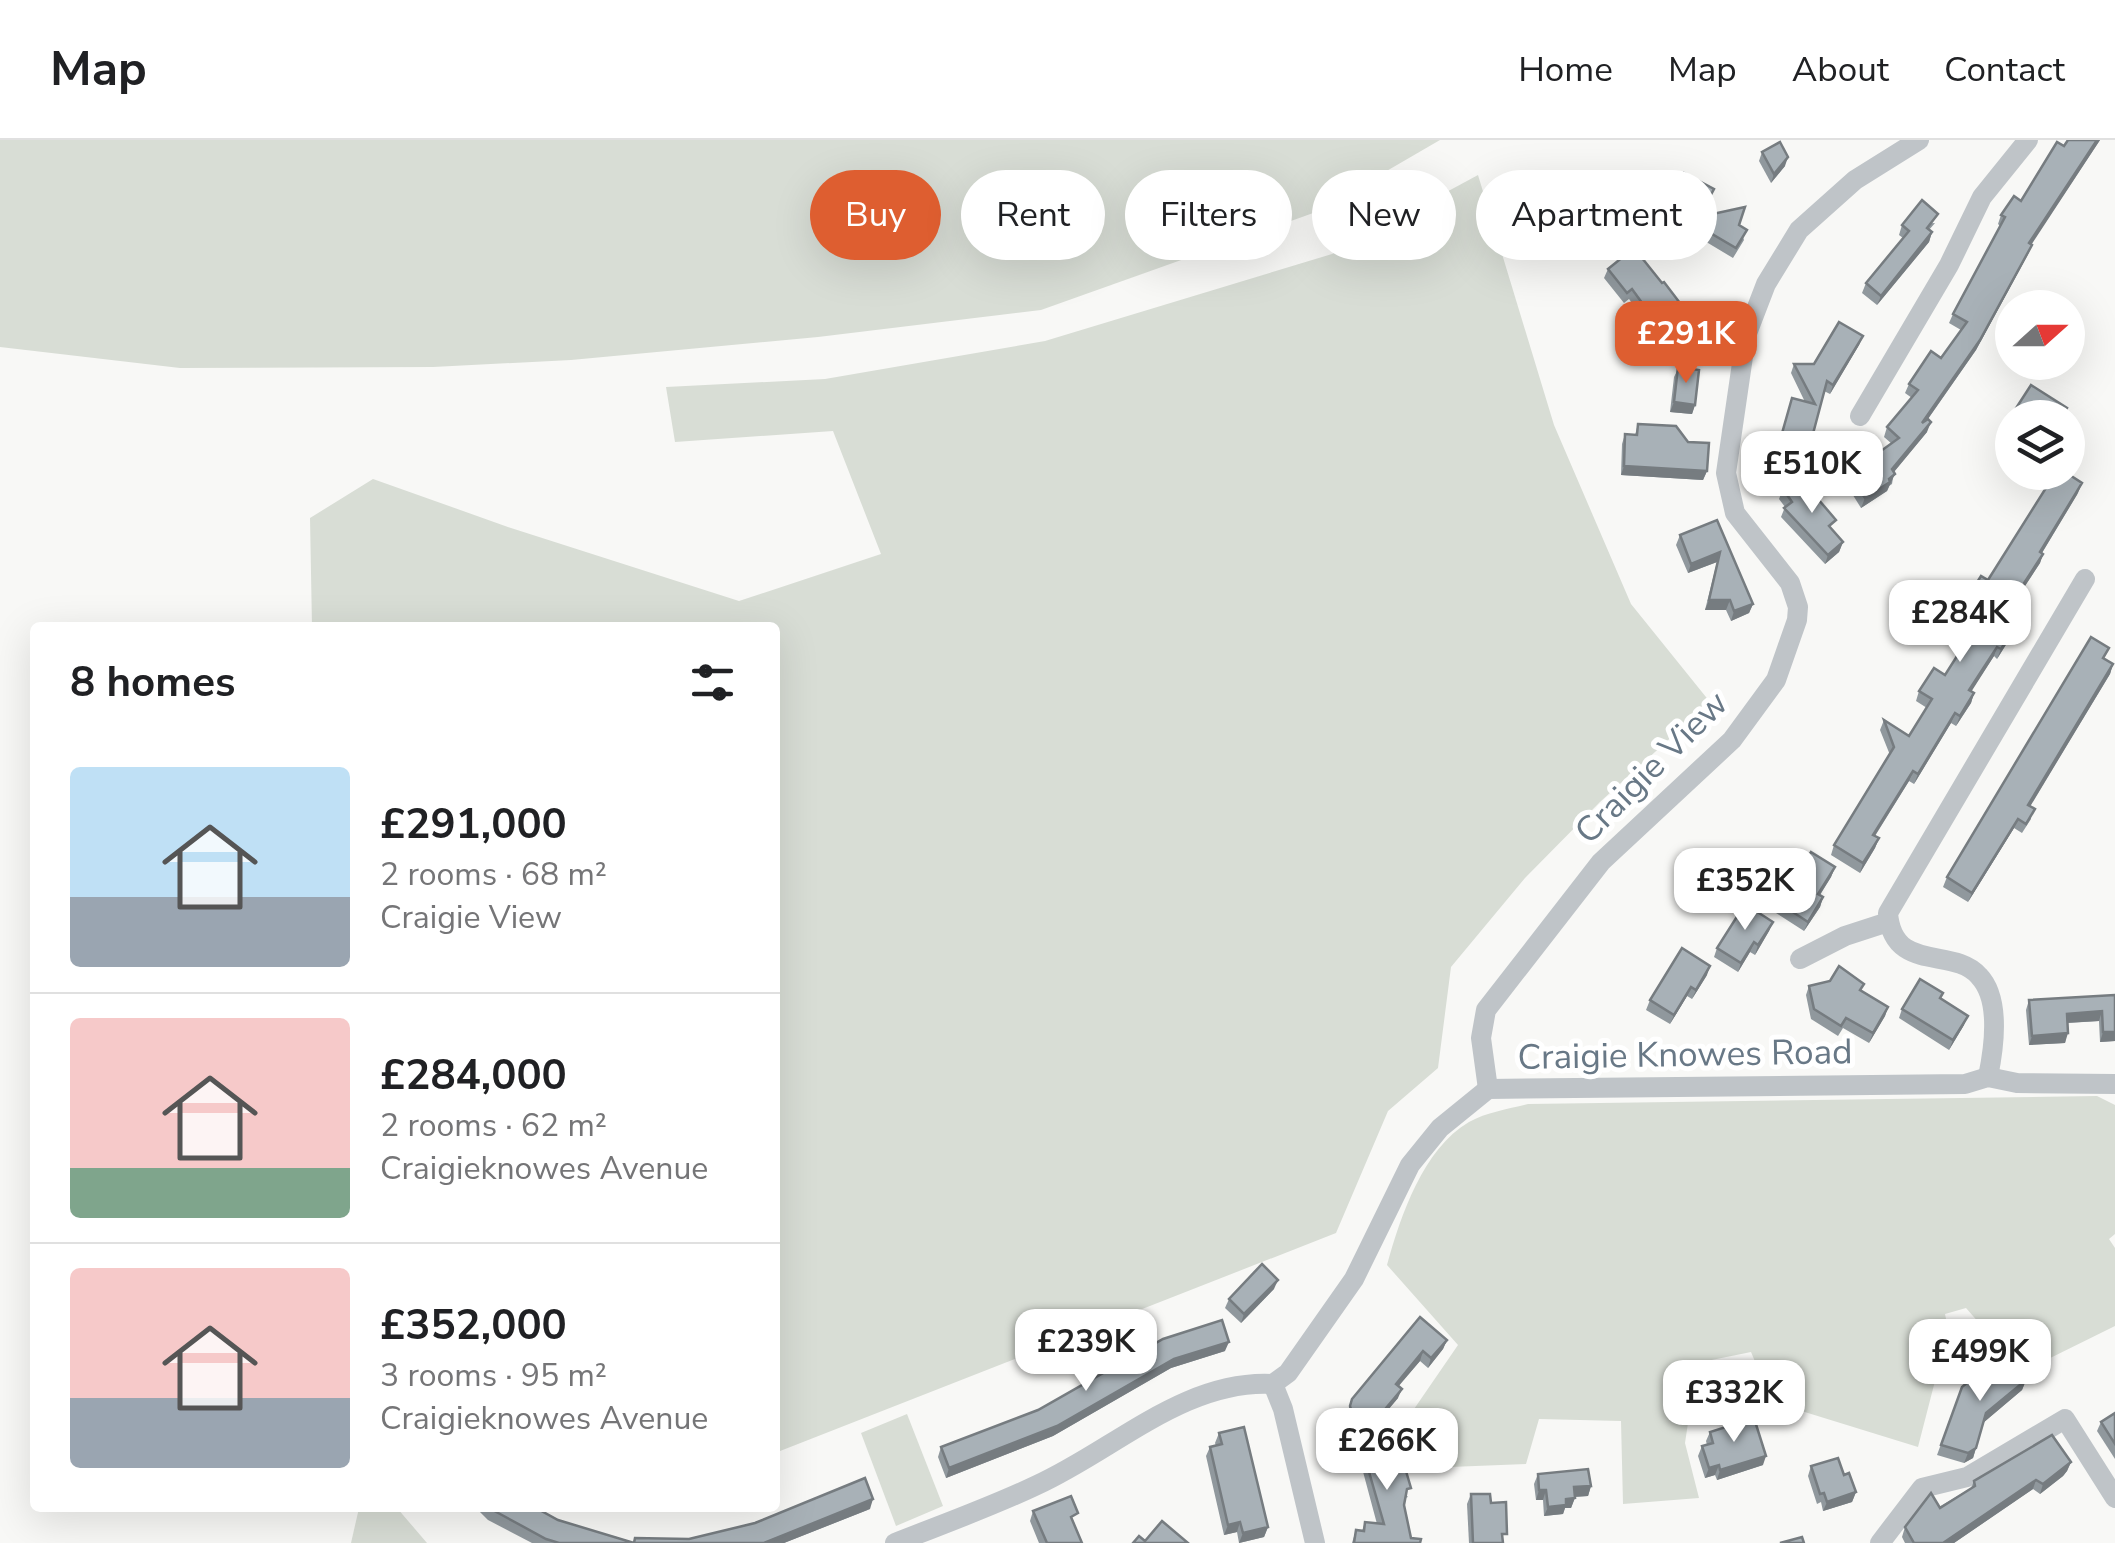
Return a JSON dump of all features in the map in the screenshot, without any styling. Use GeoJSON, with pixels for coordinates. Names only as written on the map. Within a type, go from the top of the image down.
{"type":"FeatureCollection","features":[{"type":"Feature","properties":{"kind":"street","name":"Craigie View"},"geometry":{"type":"LineString","coordinates":[[1488,1089],[1481,1038],[1486,1010],[1601,862],[1732,740],[1776,680],[1798,620],[1798,607],[1790,583],[1735,512],[1726,474],[1746,336],[1766,284],[1799,230],[1855,180],[1919,140]]}},
{"type":"Feature","properties":{"kind":"street"},"geometry":{"type":"LineString","coordinates":[[1860,416],[1949,265],[1982,197],[2028,140]]}},
{"type":"Feature","properties":{"kind":"street"},"geometry":{"type":"LineString","coordinates":[[1988,1077],[1992,1020],[1984,982],[1962,964],[1917,956],[1898,940],[1888,922],[1892,903],[2085,579]]}},
{"type":"Feature","properties":{"kind":"street"},"geometry":{"type":"LineString","coordinates":[[1800,959],[1845,936],[1888,922]]}},
{"type":"Feature","properties":{"kind":"street","name":"Craigie Knowes Road"},"geometry":{"type":"LineString","coordinates":[[1273,1384],[1288,1372],[1354,1279],[1410,1166],[1440,1128],[1488,1089],[1965,1084],[1988,1077],[2018,1083],[2115,1084]]}},
{"type":"Feature","properties":{"kind":"street"},"geometry":{"type":"LineString","coordinates":[[896,1543],[1040,1484],[1190,1400],[1250,1382],[1273,1384],[1283,1409],[1314,1543]]}},
{"type":"Feature","properties":{"kind":"street"},"geometry":{"type":"LineString","coordinates":[[1880,1543],[1922,1488],[1967,1477],[2065,1419],[2115,1498]]}},
{"type":"Feature","properties":{"kind":"shaded area"},"geometry":{"type":"Polygon","coordinates":[[[0,140],[1440,140],[1388,170],[1312,170],[1312,213],[1292,221],[1292,170],[1125,170],[1125,260],[1181,260],[1041,310],[818,337],[571,360],[433,367],[180,368],[0,347],[0,140]]]}},
{"type":"Feature","properties":{"kind":"shaded area"},"geometry":{"type":"Polygon","coordinates":[[[1476,176],[1476,260],[1504,260],[1554,425],[1631,604],[1710,702],[1600,802],[1525,878],[1451,967],[1438,1068],[1388,1111],[1336,1233],[780,1451],[780,622],[312,622],[310,518],[373,479],[739,601],[881,554],[833,431],[675,442],[666,387],[825,379],[1045,341],[1312,260],[1456,260],[1456,187],[1476,176]]]}},
{"type":"Feature","properties":{"kind":"shaded area"},"geometry":{"type":"Polygon","coordinates":[[[2097,1096],[2115,1105],[2115,1234],[2109,1239],[2115,1248],[2115,1326],[2022,1372],[1966,1308],[1945,1314],[1957,1371],[1935,1381],[1918,1447],[1772,1402],[1751,1352],[1697,1363],[1685,1443],[1699,1498],[1623,1504],[1621,1421],[1539,1419],[1526,1464],[1425,1468],[1436,1448],[1434,1431],[1412,1412],[1458,1345],[1387,1265],[1416,1185],[1439,1149],[1469,1122],[1528,1104],[2097,1096]]]}},
{"type":"Feature","properties":{"kind":"shaded area"},"geometry":{"type":"Polygon","coordinates":[[[907,1414],[943,1506],[896,1526],[861,1433],[907,1414]]]}},
{"type":"Feature","properties":{"kind":"shaded area"},"geometry":{"type":"Polygon","coordinates":[[[358,1512],[400,1512],[427,1543],[351,1543],[358,1512]]]}},
{"type":"Feature","properties":{"kind":"building"},"geometry":{"type":"Polygon","coordinates":[[[2068,140],[2097,140],[2029,243],[2032,245],[2007,290],[1995,290],[1995,313],[1922,423],[1928,419],[1931,422],[1892,469],[1895,474],[1890,482],[1865,498],[1849,474],[1899,438],[1887,427],[1918,390],[1909,384],[1931,351],[1941,358],[1967,322],[1953,314],[2005,217],[2001,215],[2014,196],[2021,201],[2057,142],[2064,146],[2068,140]]]}},
{"type":"Feature","properties":{"kind":"building"},"geometry":{"type":"Polygon","coordinates":[[[1780,142],[1788,157],[1774,174],[1762,152],[1780,142]]]}},
{"type":"Feature","properties":{"kind":"building"},"geometry":{"type":"Polygon","coordinates":[[[1922,200],[1938,214],[1927,228],[1932,232],[1881,296],[1866,283],[1909,231],[1902,225],[1922,200]]]}},
{"type":"Feature","properties":{"kind":"building"},"geometry":{"type":"Polygon","coordinates":[[[1745,207],[1739,225],[1747,230],[1736,248],[1717,237],[1717,213],[1745,207]]]}},
{"type":"Feature","properties":{"kind":"building"},"geometry":{"type":"Polygon","coordinates":[[[1619,260],[1644,260],[1708,340],[1682,358],[1632,289],[1627,293],[1608,269],[1619,260]]]}},
{"type":"Feature","properties":{"kind":"building"},"geometry":{"type":"Polygon","coordinates":[[[1839,322],[1863,336],[1833,385],[1827,381],[1810,445],[1781,437],[1792,398],[1815,404],[1794,364],[1814,364],[1839,322]]]}},
{"type":"Feature","properties":{"kind":"building"},"geometry":{"type":"Polygon","coordinates":[[[1678,367],[1699,370],[1695,405],[1674,402],[1678,367]]]}},
{"type":"Feature","properties":{"kind":"building"},"geometry":{"type":"Polygon","coordinates":[[[2031,385],[2054,400],[2021,400],[2031,385]]]}},
{"type":"Feature","properties":{"kind":"building"},"geometry":{"type":"Polygon","coordinates":[[[1638,424],[1676,426],[1688,442],[1709,443],[1707,471],[1624,466],[1625,434],[1637,435],[1638,424]]]}},
{"type":"Feature","properties":{"kind":"building"},"geometry":{"type":"Polygon","coordinates":[[[1797,479],[1836,520],[1829,526],[1843,542],[1828,555],[1784,508],[1792,502],[1783,489],[1797,479]]]}},
{"type":"Feature","properties":{"kind":"building"},"geometry":{"type":"Polygon","coordinates":[[[2045,490],[2078,490],[2002,617],[2016,626],[1969,690],[1974,693],[1960,716],[1955,713],[1918,774],[1913,771],[1873,835],[1879,838],[1863,863],[1834,845],[1894,747],[1884,720],[1909,736],[1932,699],[1919,691],[1934,668],[1945,675],[1973,631],[1954,619],[1981,576],[1988,580],[2045,490]]]}},
{"type":"Feature","properties":{"kind":"building"},"geometry":{"type":"Polygon","coordinates":[[[1717,520],[1753,604],[1734,611],[1730,600],[1709,600],[1720,552],[1691,564],[1680,535],[1717,520]]]}},
{"type":"Feature","properties":{"kind":"building"},"geometry":{"type":"Polygon","coordinates":[[[2091,637],[2109,648],[2103,658],[2113,664],[2028,805],[2035,809],[2026,824],[2018,819],[1972,893],[1947,877],[2091,637]]]}},
{"type":"Feature","properties":{"kind":"building"},"geometry":{"type":"Polygon","coordinates":[[[1811,852],[1835,867],[1818,894],[1823,897],[1808,922],[1779,903],[1811,852]]]}},
{"type":"Feature","properties":{"kind":"building"},"geometry":{"type":"Polygon","coordinates":[[[1745,904],[1773,922],[1741,963],[1717,948],[1745,904]]]}},
{"type":"Feature","properties":{"kind":"building"},"geometry":{"type":"Polygon","coordinates":[[[1682,948],[1710,966],[1674,1015],[1650,1000],[1682,948]]]}},
{"type":"Feature","properties":{"kind":"building"},"geometry":{"type":"Polygon","coordinates":[[[1839,966],[1864,984],[1860,990],[1888,1007],[1873,1033],[1846,1018],[1841,1026],[1814,1009],[1809,986],[1830,981],[1839,966]]]}},
{"type":"Feature","properties":{"kind":"building"},"geometry":{"type":"Polygon","coordinates":[[[1920,979],[1968,1016],[1953,1040],[1902,1009],[1920,979]]]}},
{"type":"Feature","properties":{"kind":"building"},"geometry":{"type":"Polygon","coordinates":[[[2115,995],[2115,1032],[2103,1032],[2102,1011],[2067,1014],[2068,1033],[2032,1036],[2029,1000],[2115,995]]]}},
{"type":"Feature","properties":{"kind":"building"},"geometry":{"type":"Polygon","coordinates":[[[1262,1264],[1278,1280],[1244,1314],[1229,1299],[1262,1264]]]}},
{"type":"Feature","properties":{"kind":"building"},"geometry":{"type":"Polygon","coordinates":[[[1420,1317],[1447,1340],[1431,1358],[1423,1351],[1396,1384],[1402,1389],[1360,1439],[1350,1406],[1352,1399],[1420,1317]]]}},
{"type":"Feature","properties":{"kind":"building"},"geometry":{"type":"Polygon","coordinates":[[[1222,1320],[1229,1342],[1174,1359],[1057,1426],[949,1468],[941,1447],[1038,1410],[1163,1339],[1222,1320]]]}},
{"type":"Feature","properties":{"kind":"building"},"geometry":{"type":"Polygon","coordinates":[[[1995,1359],[2001,1367],[2009,1360],[2026,1380],[1986,1413],[1976,1448],[1968,1453],[1941,1445],[1962,1387],[1995,1359]]]}},
{"type":"Feature","properties":{"kind":"building"},"geometry":{"type":"Polygon","coordinates":[[[2115,1413],[2115,1444],[2101,1422],[2115,1413]]]}},
{"type":"Feature","properties":{"kind":"building"},"geometry":{"type":"Polygon","coordinates":[[[1754,1418],[1766,1456],[1720,1470],[1719,1465],[1709,1468],[1702,1446],[1713,1443],[1710,1432],[1754,1418]]]}},
{"type":"Feature","properties":{"kind":"building"},"geometry":{"type":"Polygon","coordinates":[[[1244,1427],[1268,1527],[1243,1533],[1240,1522],[1228,1525],[1210,1447],[1222,1444],[1219,1433],[1244,1427]]]}},
{"type":"Feature","properties":{"kind":"building"},"geometry":{"type":"Polygon","coordinates":[[[1395,1434],[1411,1488],[1407,1489],[1404,1505],[1411,1538],[1421,1539],[1420,1543],[1354,1543],[1356,1530],[1364,1531],[1365,1522],[1384,1524],[1361,1444],[1395,1434]]]}},
{"type":"Feature","properties":{"kind":"building"},"geometry":{"type":"Polygon","coordinates":[[[2052,1435],[2071,1462],[2043,1484],[2036,1480],[1943,1543],[1914,1543],[1905,1527],[1931,1493],[1940,1508],[1975,1486],[1974,1481],[2052,1435]]]}},
{"type":"Feature","properties":{"kind":"building"},"geometry":{"type":"Polygon","coordinates":[[[1838,1458],[1856,1492],[1827,1502],[1824,1493],[1820,1494],[1811,1466],[1838,1458]]]}},
{"type":"Feature","properties":{"kind":"building"},"geometry":{"type":"Polygon","coordinates":[[[1588,1469],[1591,1486],[1574,1487],[1575,1498],[1566,1499],[1566,1505],[1548,1507],[1546,1490],[1539,1490],[1538,1474],[1588,1469]]]}},
{"type":"Feature","properties":{"kind":"building"},"geometry":{"type":"Polygon","coordinates":[[[865,1478],[873,1499],[764,1543],[634,1543],[635,1538],[689,1539],[755,1523],[865,1478]]]}},
{"type":"Feature","properties":{"kind":"building"},"geometry":{"type":"Polygon","coordinates":[[[1471,1494],[1490,1494],[1491,1503],[1506,1502],[1507,1534],[1502,1534],[1503,1543],[1473,1543],[1471,1494]]]}},
{"type":"Feature","properties":{"kind":"building"},"geometry":{"type":"Polygon","coordinates":[[[1071,1496],[1078,1513],[1071,1517],[1082,1543],[1047,1543],[1033,1511],[1071,1496]]]}},
{"type":"Feature","properties":{"kind":"building"},"geometry":{"type":"Polygon","coordinates":[[[496,1512],[543,1512],[634,1543],[559,1543],[496,1512]]]}},
{"type":"Feature","properties":{"kind":"building"},"geometry":{"type":"Polygon","coordinates":[[[1162,1521],[1188,1543],[1133,1543],[1139,1536],[1145,1541],[1162,1521]]]}},
{"type":"Feature","properties":{"kind":"building"},"geometry":{"type":"Polygon","coordinates":[[[1802,1537],[1804,1543],[1780,1543],[1802,1537]]]}}]}
